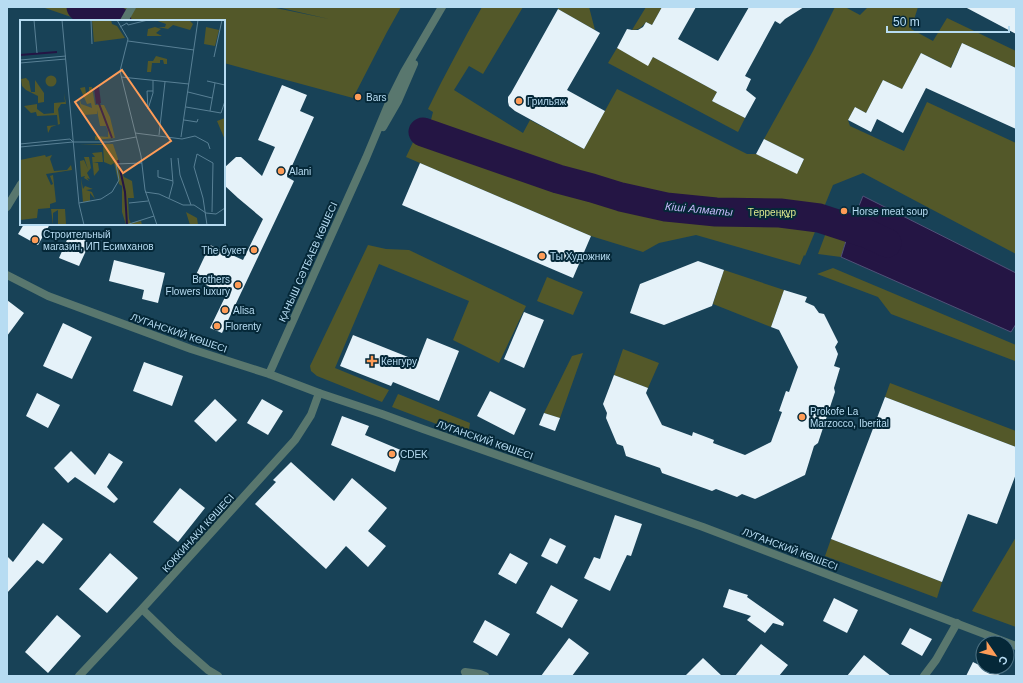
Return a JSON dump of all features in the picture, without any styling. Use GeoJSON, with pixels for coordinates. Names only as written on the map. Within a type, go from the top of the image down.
{"type":"FeatureCollection","features":[{"type":"Feature","properties":{"kind":"street"},"geometry":{"type":"LineString","coordinates":[[125,20],[132,7]]}},
{"type":"Feature","properties":{"kind":"street","name":"ҚАНЫШ СӘТБАЕВ КӨШЕСІ"},"geometry":{"type":"LineString","coordinates":[[269,374],[366,158],[398,101],[422,42],[442,7]]}},
{"type":"Feature","properties":{"kind":"street"},"geometry":{"type":"LineString","coordinates":[[7,207],[20,186]]}},
{"type":"Feature","properties":{"kind":"street","name":"ЛУГАНСКИЙ КӨШЕСІ"},"geometry":{"type":"LineString","coordinates":[[7,275],[48,296],[191,349],[269,374],[319,394],[382,414],[703,526],[1016,646]]}},
{"type":"Feature","properties":{"kind":"street","name":"КОККИНАКИ КӨШЕСІ"},"geometry":{"type":"LineString","coordinates":[[78,676],[142,609],[295,440],[311,415],[319,394]]}},
{"type":"Feature","properties":{"kind":"street"},"geometry":{"type":"LineString","coordinates":[[142,609],[175,641],[208,670],[218,676]]}},
{"type":"Feature","properties":{"kind":"street"},"geometry":{"type":"LineString","coordinates":[[924,676],[936,660],[957,623]]}},
{"type":"Feature","properties":{"kind":"street"},"geometry":{"type":"LineString","coordinates":[[468,676],[465,672],[485,676]]}},
{"type":"Feature","properties":{"kind":"green space"},"geometry":{"type":"Polygon","coordinates":[[[42,7],[271,7],[329,19],[277,7],[401,7],[353,98],[225,63],[225,20],[80,20],[42,7]]]}},
{"type":"Feature","properties":{"kind":"green space","name":"Терреңқұр"},"geometry":{"type":"Polygon","coordinates":[[[482,7],[523,7],[483,74],[469,66],[454,90],[523,133],[530,120],[584,149],[617,89],[747,154],[756,154],[791,171],[798,172],[804,159],[764,139],[813,51],[835,7],[845,7],[860,15],[868,7],[918,7],[911,29],[933,41],[947,18],[1016,51],[1016,68],[962,43],[943,84],[940,62],[921,53],[902,89],[883,80],[866,113],[855,107],[848,120],[850,126],[904,151],[927,102],[1016,143],[1016,254],[863,173],[833,185],[817,227],[800,265],[696,235],[659,243],[643,252],[591,236],[406,157],[416,136],[426,139],[433,112],[428,109],[482,7]]]}},
{"type":"Feature","properties":{"kind":"green space"},"geometry":{"type":"Polygon","coordinates":[[[558,7],[589,7],[595,30],[558,9],[558,7]]]}},
{"type":"Feature","properties":{"kind":"green space"},"geometry":{"type":"Polygon","coordinates":[[[646,7],[662,7],[652,25],[646,22],[640,28],[632,30],[646,7]]]}},
{"type":"Feature","properties":{"kind":"green space"},"geometry":{"type":"Polygon","coordinates":[[[617,48],[648,65],[653,57],[717,92],[712,101],[745,118],[738,132],[608,63],[617,48]]]}},
{"type":"Feature","properties":{"kind":"green space"},"geometry":{"type":"Polygon","coordinates":[[[827,230],[847,237],[841,257],[818,254],[827,230]]]}},
{"type":"Feature","properties":{"kind":"green space"},"geometry":{"type":"Polygon","coordinates":[[[368,245],[386,249],[409,250],[526,306],[499,363],[453,340],[469,301],[379,264],[335,368],[389,390],[382,402],[317,376],[311,371],[310,366],[368,245]]]}},
{"type":"Feature","properties":{"kind":"green space"},"geometry":{"type":"Polygon","coordinates":[[[833,268],[1016,345],[1015,361],[891,314],[878,297],[817,274],[833,268]]]}},
{"type":"Feature","properties":{"kind":"green space"},"geometry":{"type":"Polygon","coordinates":[[[724,270],[784,290],[771,327],[713,304],[724,270]]]}},
{"type":"Feature","properties":{"kind":"green space"},"geometry":{"type":"Polygon","coordinates":[[[547,277],[583,292],[573,315],[537,301],[547,277]]]}},
{"type":"Feature","properties":{"kind":"green space"},"geometry":{"type":"Polygon","coordinates":[[[623,349],[659,363],[648,388],[614,375],[623,349]]]}},
{"type":"Feature","properties":{"kind":"green space"},"geometry":{"type":"Polygon","coordinates":[[[583,353],[560,418],[544,413],[572,356],[583,353]]]}},
{"type":"Feature","properties":{"kind":"green space"},"geometry":{"type":"Polygon","coordinates":[[[890,383],[1016,431],[1016,447],[885,397],[890,383]]]}},
{"type":"Feature","properties":{"kind":"green space"},"geometry":{"type":"Polygon","coordinates":[[[398,394],[470,423],[468,436],[392,407],[398,394]]]}},
{"type":"Feature","properties":{"kind":"green space"},"geometry":{"type":"Polygon","coordinates":[[[1016,537],[1016,627],[972,611],[1016,537]]]}},
{"type":"Feature","properties":{"kind":"green space"},"geometry":{"type":"Polygon","coordinates":[[[831,539],[942,582],[937,598],[825,556],[831,539]]]}},
{"type":"Feature","properties":{"kind":"shaded area"},"geometry":{"type":"Polygon","coordinates":[[[863,196],[1016,273],[1016,324],[1011,332],[841,257],[850,228],[863,196]]]}},
{"type":"Feature","properties":{"kind":"building"},"geometry":{"type":"Polygon","coordinates":[[[662,7],[696,7],[678,39],[718,61],[749,7],[804,7],[780,24],[775,21],[745,76],[751,79],[746,90],[756,98],[745,118],[712,101],[717,92],[653,57],[648,66],[617,48],[627,29],[638,30],[643,27],[646,22],[652,25],[662,7]]]}},
{"type":"Feature","properties":{"kind":"building"},"geometry":{"type":"Polygon","coordinates":[[[965,7],[1016,7],[1016,34],[965,7]]]}},
{"type":"Feature","properties":{"kind":"building"},"geometry":{"type":"Polygon","coordinates":[[[558,9],[600,33],[567,90],[605,111],[584,149],[515,111],[509,106],[508,102],[508,97],[558,9]]]}},
{"type":"Feature","properties":{"kind":"building"},"geometry":{"type":"Polygon","coordinates":[[[962,43],[1016,68],[1016,129],[926,88],[903,133],[877,119],[871,132],[848,120],[855,107],[866,113],[883,80],[902,89],[921,53],[951,68],[962,43]]]}},
{"type":"Feature","properties":{"kind":"building"},"geometry":{"type":"Polygon","coordinates":[[[282,85],[307,95],[300,111],[314,117],[287,177],[294,181],[222,333],[210,328],[226,295],[194,279],[210,245],[243,260],[263,219],[225,186],[225,167],[236,157],[241,157],[262,176],[275,147],[258,140],[282,85]]]}},
{"type":"Feature","properties":{"kind":"building"},"geometry":{"type":"Polygon","coordinates":[[[764,139],[804,159],[797,174],[756,154],[764,139]]]}},
{"type":"Feature","properties":{"kind":"building"},"geometry":{"type":"Polygon","coordinates":[[[420,163],[591,236],[573,278],[402,205],[420,163]]]}},
{"type":"Feature","properties":{"kind":"building","name":"Строительный магазин, ИП Есимханов"},"geometry":{"type":"Polygon","coordinates":[[[23,225],[49,225],[38,245],[18,234],[23,225]]]}},
{"type":"Feature","properties":{"kind":"building"},"geometry":{"type":"Polygon","coordinates":[[[70,233],[90,242],[79,266],[59,258],[70,233]]]}},
{"type":"Feature","properties":{"kind":"building"},"geometry":{"type":"Polygon","coordinates":[[[114,260],[165,273],[158,303],[142,299],[144,290],[109,281],[114,260]]]}},
{"type":"Feature","properties":{"kind":"building"},"geometry":{"type":"Polygon","coordinates":[[[698,261],[724,270],[712,306],[664,325],[630,313],[640,284],[698,261]]]}},
{"type":"Feature","properties":{"kind":"building"},"geometry":{"type":"Polygon","coordinates":[[[784,290],[807,297],[805,302],[814,306],[819,313],[824,314],[838,342],[835,347],[838,354],[834,366],[840,368],[834,388],[835,392],[818,443],[814,446],[805,475],[755,499],[742,494],[737,497],[716,489],[712,491],[662,473],[660,468],[626,456],[623,446],[617,444],[606,418],[607,413],[603,404],[614,375],[648,388],[646,393],[662,425],[692,436],[693,432],[714,440],[713,443],[745,455],[771,442],[782,412],[779,411],[786,391],[789,392],[798,367],[779,330],[771,327],[784,290]]]}},
{"type":"Feature","properties":{"kind":"building"},"geometry":{"type":"Polygon","coordinates":[[[7,300],[24,313],[7,336],[7,300]]]}},
{"type":"Feature","properties":{"kind":"building"},"geometry":{"type":"Polygon","coordinates":[[[524,312],[544,320],[524,368],[504,359],[524,312]]]}},
{"type":"Feature","properties":{"kind":"building"},"geometry":{"type":"Polygon","coordinates":[[[63,323],[92,337],[72,379],[43,366],[63,323]]]}},
{"type":"Feature","properties":{"kind":"building"},"geometry":{"type":"Polygon","coordinates":[[[353,335],[418,361],[427,338],[459,351],[439,401],[393,382],[391,386],[340,366],[353,335]]]}},
{"type":"Feature","properties":{"kind":"building"},"geometry":{"type":"Polygon","coordinates":[[[144,362],[183,376],[172,406],[133,391],[144,362]]]}},
{"type":"Feature","properties":{"kind":"building"},"geometry":{"type":"Polygon","coordinates":[[[490,391],[526,409],[514,435],[477,416],[490,391]]]}},
{"type":"Feature","properties":{"kind":"building"},"geometry":{"type":"Polygon","coordinates":[[[37,393],[60,405],[48,428],[26,416],[37,393]]]}},
{"type":"Feature","properties":{"kind":"building"},"geometry":{"type":"Polygon","coordinates":[[[885,397],[1016,447],[1016,474],[997,524],[968,514],[942,582],[831,539],[885,397]]]}},
{"type":"Feature","properties":{"kind":"building"},"geometry":{"type":"Polygon","coordinates":[[[215,399],[237,420],[216,442],[194,421],[215,399]]]}},
{"type":"Feature","properties":{"kind":"building"},"geometry":{"type":"Polygon","coordinates":[[[262,399],[283,411],[268,435],[247,423],[262,399]]]}},
{"type":"Feature","properties":{"kind":"building"},"geometry":{"type":"Polygon","coordinates":[[[544,413],[560,418],[555,431],[539,425],[544,413]]]}},
{"type":"Feature","properties":{"kind":"building"},"geometry":{"type":"Polygon","coordinates":[[[342,416],[369,426],[365,435],[403,451],[395,472],[331,445],[342,416]]]}},
{"type":"Feature","properties":{"kind":"building"},"geometry":{"type":"Polygon","coordinates":[[[71,451],[95,475],[109,453],[123,462],[107,487],[118,499],[114,503],[75,477],[68,483],[54,468],[71,451]]]}},
{"type":"Feature","properties":{"kind":"building"},"geometry":{"type":"Polygon","coordinates":[[[291,462],[334,501],[352,478],[387,508],[368,531],[386,546],[368,567],[346,546],[326,569],[255,504],[276,482],[273,480],[291,462]]]}},
{"type":"Feature","properties":{"kind":"building"},"geometry":{"type":"Polygon","coordinates":[[[180,488],[205,508],[178,542],[153,522],[180,488]]]}},
{"type":"Feature","properties":{"kind":"building"},"geometry":{"type":"Polygon","coordinates":[[[615,515],[642,524],[631,556],[627,555],[610,591],[584,578],[594,557],[600,559],[615,515]]]}},
{"type":"Feature","properties":{"kind":"building"},"geometry":{"type":"Polygon","coordinates":[[[43,523],[63,539],[43,564],[37,560],[7,593],[7,556],[13,562],[43,523]]]}},
{"type":"Feature","properties":{"kind":"building"},"geometry":{"type":"Polygon","coordinates":[[[550,538],[566,546],[557,564],[541,556],[550,538]]]}},
{"type":"Feature","properties":{"kind":"building"},"geometry":{"type":"Polygon","coordinates":[[[110,553],[138,578],[107,613],[79,589],[110,553]]]}},
{"type":"Feature","properties":{"kind":"building"},"geometry":{"type":"Polygon","coordinates":[[[510,553],[528,563],[516,584],[498,574],[510,553]]]}},
{"type":"Feature","properties":{"kind":"building"},"geometry":{"type":"Polygon","coordinates":[[[551,585],[578,600],[562,628],[536,613],[551,585]]]}},
{"type":"Feature","properties":{"kind":"building"},"geometry":{"type":"Polygon","coordinates":[[[729,589],[748,595],[747,597],[784,623],[783,626],[773,623],[765,633],[747,620],[751,616],[723,607],[729,589]]]}},
{"type":"Feature","properties":{"kind":"building"},"geometry":{"type":"Polygon","coordinates":[[[834,598],[858,610],[847,633],[823,621],[834,598]]]}},
{"type":"Feature","properties":{"kind":"building"},"geometry":{"type":"Polygon","coordinates":[[[57,615],[81,636],[48,673],[25,652],[57,615]]]}},
{"type":"Feature","properties":{"kind":"building"},"geometry":{"type":"Polygon","coordinates":[[[485,620],[510,634],[497,656],[473,642],[485,620]]]}},
{"type":"Feature","properties":{"kind":"building"},"geometry":{"type":"Polygon","coordinates":[[[910,628],[932,639],[922,656],[901,644],[910,628]]]}},
{"type":"Feature","properties":{"kind":"building"},"geometry":{"type":"Polygon","coordinates":[[[569,638],[589,653],[572,676],[541,676],[569,638]]]}},
{"type":"Feature","properties":{"kind":"building"},"geometry":{"type":"Polygon","coordinates":[[[761,644],[788,665],[779,676],[735,676],[761,644]]]}},
{"type":"Feature","properties":{"kind":"building"},"geometry":{"type":"Polygon","coordinates":[[[864,655],[891,676],[847,676],[864,655]]]}},
{"type":"Feature","properties":{"kind":"building"},"geometry":{"type":"Polygon","coordinates":[[[703,658],[722,676],[685,676],[703,658]]]}},
{"type":"Feature","properties":{"kind":"building"},"geometry":{"type":"Polygon","coordinates":[[[973,662],[975,663],[975,675],[1002,676],[966,676],[973,662]]]}},
{"type":"Feature","properties":{"kind":"waterway","name":"Кіші Алматы"},"geometry":{"type":"LineString","coordinates":[[81,7],[114,20]]}},
{"type":"Feature","properties":{"kind":"waterway","name":"Кіші Алматы"},"geometry":{"type":"LineString","coordinates":[[423,132],[558,179],[621,197],[666,207],[716,212],[780,213],[819,218],[868,234],[887,243]]}},
{"type":"Feature","properties":{"kind":"place","name":"Bars"},"geometry":{"type":"Point","coordinates":[358,97]}},
{"type":"Feature","properties":{"kind":"place","name":"Грильяж"},"geometry":{"type":"Point","coordinates":[519,101]}},
{"type":"Feature","properties":{"kind":"place","name":"Alani"},"geometry":{"type":"Point","coordinates":[281,171]}},
{"type":"Feature","properties":{"kind":"place","name":"Horse meat soup"},"geometry":{"type":"Point","coordinates":[844,211]}},
{"type":"Feature","properties":{"kind":"place","name":"Строительный магазин, ИП Есимханов"},"geometry":{"type":"Point","coordinates":[35,240]}},
{"type":"Feature","properties":{"kind":"place","name":"The букет"},"geometry":{"type":"Point","coordinates":[254,250]}},
{"type":"Feature","properties":{"kind":"place","name":"Ты Художник"},"geometry":{"type":"Point","coordinates":[542,256]}},
{"type":"Feature","properties":{"kind":"place","name":"Brothers Flowers luxury"},"geometry":{"type":"Point","coordinates":[238,285]}},
{"type":"Feature","properties":{"kind":"place","name":"Alisa"},"geometry":{"type":"Point","coordinates":[225,310]}},
{"type":"Feature","properties":{"kind":"place","name":"Florenty"},"geometry":{"type":"Point","coordinates":[217,326]}},
{"type":"Feature","properties":{"kind":"place","name":"Кенгуру"},"geometry":{"type":"Point","coordinates":[372,361]}},
{"type":"Feature","properties":{"kind":"place","name":"Prokofe La Marzocco, Iberital"},"geometry":{"type":"Point","coordinates":[802,417]}},
{"type":"Feature","properties":{"kind":"place","name":"CDEK"},"geometry":{"type":"Point","coordinates":[392,454]}}]}
